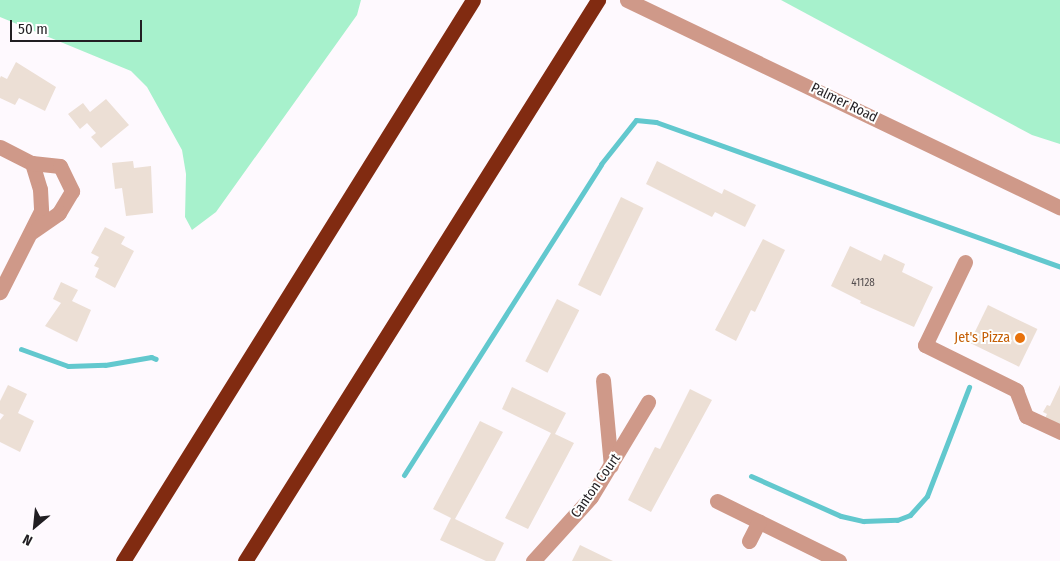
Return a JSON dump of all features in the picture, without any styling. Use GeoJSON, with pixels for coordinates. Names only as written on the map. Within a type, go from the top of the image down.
{"type":"FeatureCollection","features":[{"type":"Feature","properties":{"kind":"highway"},"geometry":{"type":"LineString","coordinates":[[123,561],[473,0]]}},
{"type":"Feature","properties":{"kind":"highway"},"geometry":{"type":"LineString","coordinates":[[245,561],[598,0]]}},
{"type":"Feature","properties":{"kind":"street","name":"Palmer Road"},"geometry":{"type":"LineString","coordinates":[[627,0],[1060,208]]}},
{"type":"Feature","properties":{"kind":"street"},"geometry":{"type":"LineString","coordinates":[[0,147],[32,163],[60,166],[72,191],[59,213],[29,234]]}},
{"type":"Feature","properties":{"kind":"street"},"geometry":{"type":"LineString","coordinates":[[0,292],[41,211],[40,189],[32,163]]}},
{"type":"Feature","properties":{"kind":"street"},"geometry":{"type":"LineString","coordinates":[[965,262],[925,345],[1016,390],[1026,416],[1060,432]]}},
{"type":"Feature","properties":{"kind":"street"},"geometry":{"type":"LineString","coordinates":[[603,380],[611,466]]}},
{"type":"Feature","properties":{"kind":"street","name":"Canton Court"},"geometry":{"type":"LineString","coordinates":[[534,561],[591,497],[648,402]]}},
{"type":"Feature","properties":{"kind":"street"},"geometry":{"type":"LineString","coordinates":[[717,502],[839,561]]}},
{"type":"Feature","properties":{"kind":"street"},"geometry":{"type":"LineString","coordinates":[[749,541],[759,521]]}},
{"type":"Feature","properties":{"kind":"green space"},"geometry":{"type":"Polygon","coordinates":[[[0,0],[361,0],[357,15],[216,212],[192,230],[185,217],[186,174],[182,150],[147,87],[131,71],[0,17],[0,0]]]}},
{"type":"Feature","properties":{"kind":"green space"},"geometry":{"type":"Polygon","coordinates":[[[781,0],[1060,0],[1060,144],[1032,135],[781,0]]]}},
{"type":"Feature","properties":{"kind":"building"},"geometry":{"type":"Polygon","coordinates":[[[16,62],[56,87],[45,111],[19,98],[15,105],[0,98],[0,78],[1,76],[7,79],[16,62]]]}},
{"type":"Feature","properties":{"kind":"building"},"geometry":{"type":"Polygon","coordinates":[[[106,99],[129,125],[101,148],[91,137],[96,133],[87,123],[80,129],[68,114],[83,103],[90,112],[106,99]]]}},
{"type":"Feature","properties":{"kind":"building"},"geometry":{"type":"Polygon","coordinates":[[[133,161],[134,168],[151,166],[153,213],[126,216],[122,188],[115,189],[112,163],[133,161]]]}},
{"type":"Feature","properties":{"kind":"building"},"geometry":{"type":"Polygon","coordinates":[[[657,161],[722,194],[724,189],[756,205],[745,227],[715,212],[712,217],[646,184],[657,161]]]}},
{"type":"Feature","properties":{"kind":"building"},"geometry":{"type":"Polygon","coordinates":[[[621,197],[643,208],[601,296],[578,285],[621,197]]]}},
{"type":"Feature","properties":{"kind":"building"},"geometry":{"type":"Polygon","coordinates":[[[105,227],[125,237],[121,244],[134,251],[115,288],[95,277],[99,268],[94,266],[99,257],[91,253],[105,227]]]}},
{"type":"Feature","properties":{"kind":"building"},"geometry":{"type":"Polygon","coordinates":[[[763,239],[785,250],[755,312],[751,310],[736,341],[715,330],[763,239]]]}},
{"type":"Feature","properties":{"kind":"building"},"geometry":{"type":"Polygon","coordinates":[[[850,246],[881,261],[884,254],[905,264],[902,272],[933,287],[914,327],[860,303],[861,301],[831,286],[850,246]]]}},
{"type":"Feature","properties":{"kind":"building"},"geometry":{"type":"Polygon","coordinates":[[[61,282],[78,290],[72,301],[91,310],[77,342],[45,326],[61,303],[53,299],[61,282]]]}},
{"type":"Feature","properties":{"kind":"building"},"geometry":{"type":"Polygon","coordinates":[[[557,299],[579,310],[547,373],[525,361],[557,299]]]}},
{"type":"Feature","properties":{"kind":"building"},"geometry":{"type":"Polygon","coordinates":[[[988,305],[1037,329],[1019,367],[970,343],[988,305]]]}},
{"type":"Feature","properties":{"kind":"building"},"geometry":{"type":"Polygon","coordinates":[[[8,385],[27,394],[18,413],[34,421],[20,452],[0,442],[0,420],[4,415],[0,413],[0,401],[8,385]]]}},
{"type":"Feature","properties":{"kind":"building"},"geometry":{"type":"Polygon","coordinates":[[[1060,385],[1060,425],[1045,418],[1047,414],[1043,412],[1047,405],[1050,406],[1060,385]]]}},
{"type":"Feature","properties":{"kind":"building"},"geometry":{"type":"Polygon","coordinates":[[[512,387],[566,413],[555,434],[574,443],[528,529],[505,518],[551,433],[502,409],[512,387]]]}},
{"type":"Feature","properties":{"kind":"building"},"geometry":{"type":"Polygon","coordinates":[[[690,389],[712,400],[651,512],[628,500],[655,447],[660,449],[690,389]]]}},
{"type":"Feature","properties":{"kind":"building"},"geometry":{"type":"Polygon","coordinates":[[[480,421],[503,432],[455,519],[504,543],[495,561],[486,561],[440,540],[451,518],[433,509],[480,421]]]}},
{"type":"Feature","properties":{"kind":"building"},"geometry":{"type":"Polygon","coordinates":[[[580,545],[613,561],[572,561],[580,545]]]}},
{"type":"Feature","properties":{"kind":"waterway"},"geometry":{"type":"LineString","coordinates":[[404,475],[601,164],[636,120],[656,122],[1060,267]]}},
{"type":"Feature","properties":{"kind":"waterway"},"geometry":{"type":"LineString","coordinates":[[21,349],[68,366],[105,365],[151,357],[156,359]]}},
{"type":"Feature","properties":{"kind":"waterway"},"geometry":{"type":"LineString","coordinates":[[751,476],[841,516],[863,521],[897,520],[910,515],[927,496],[969,387]]}},
{"type":"Feature","properties":{"kind":"place","name":"Jet's Pizza"},"geometry":{"type":"Point","coordinates":[1020,338]}}]}
